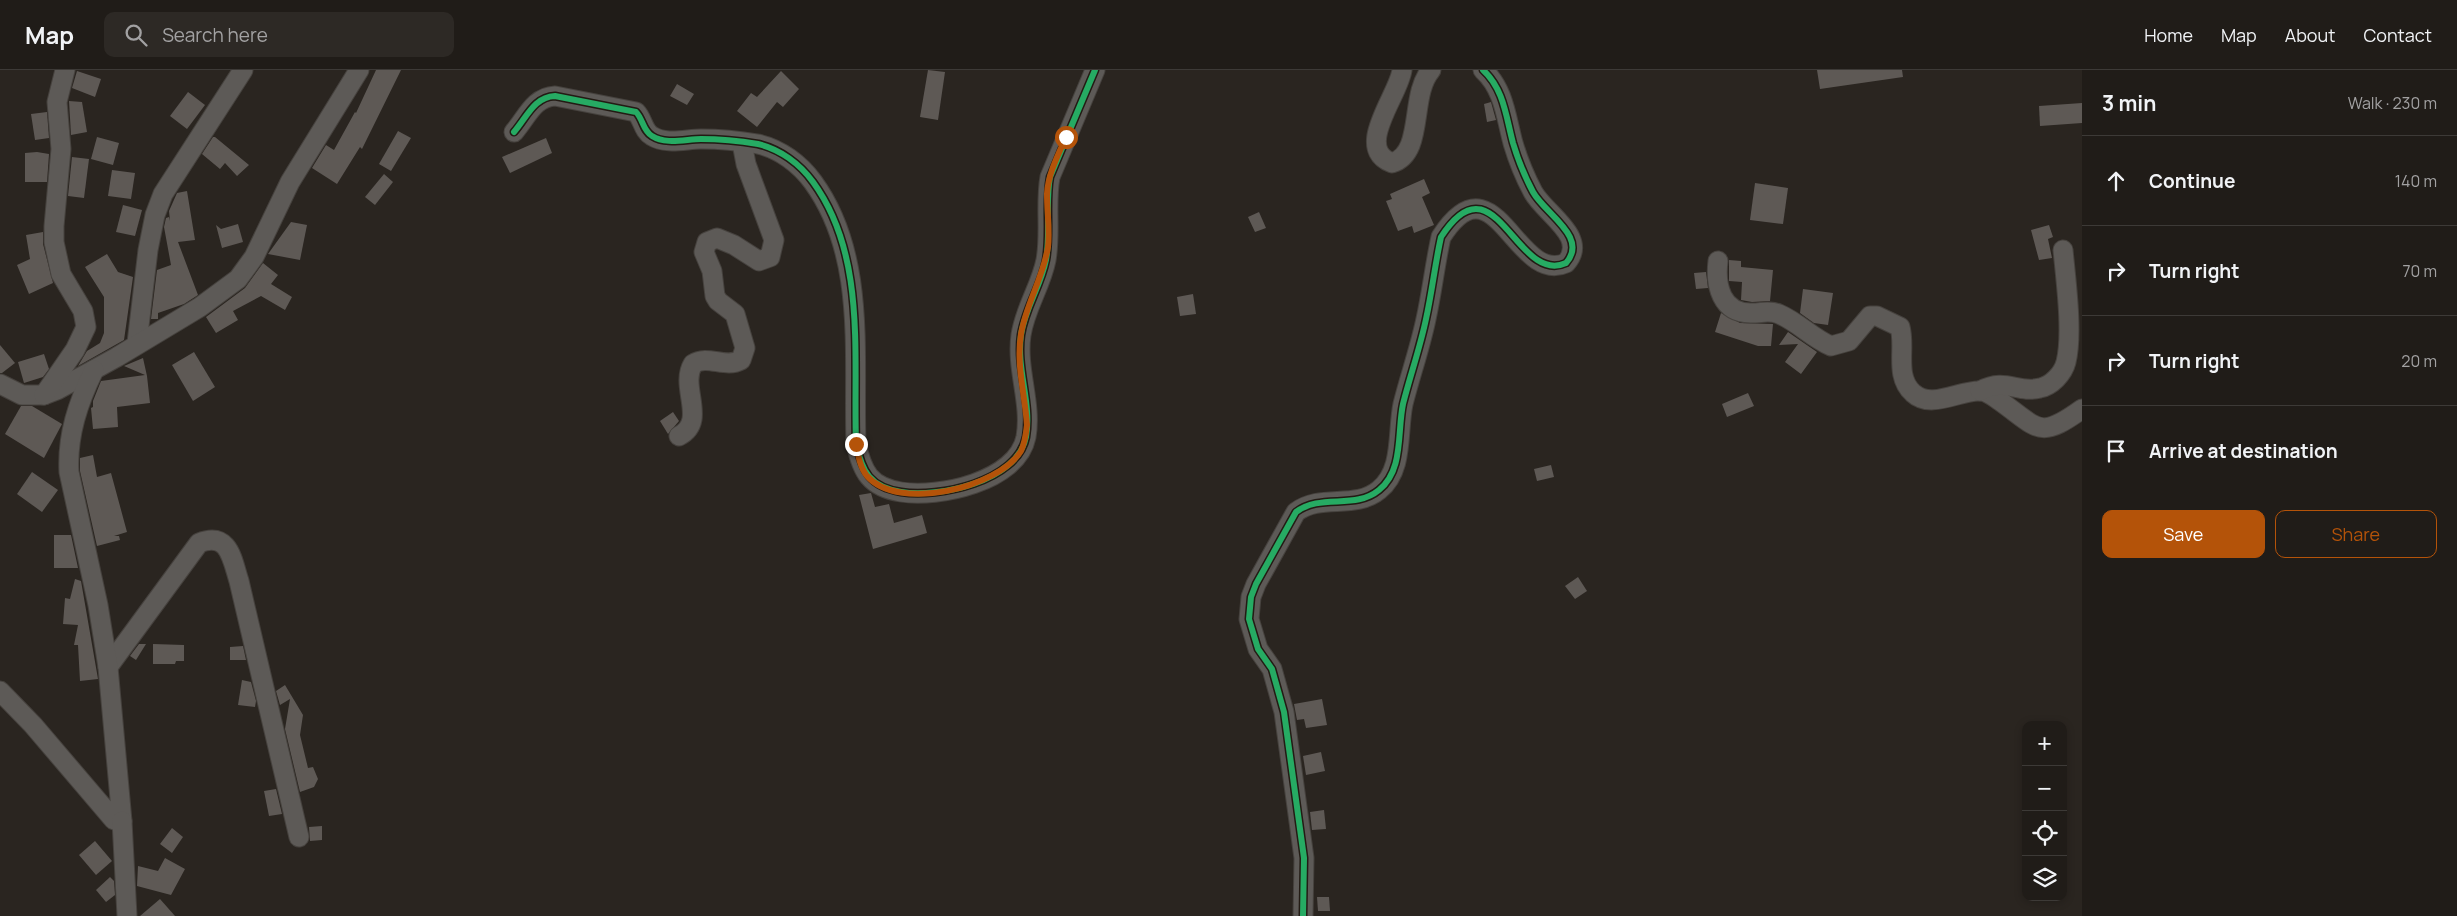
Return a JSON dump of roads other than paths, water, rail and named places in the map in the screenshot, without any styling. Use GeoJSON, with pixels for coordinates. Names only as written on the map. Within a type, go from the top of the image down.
{"type":"FeatureCollection","features":[{"type":"Feature","properties":{"kind":"street"},"geometry":{"type":"LineString","coordinates":[[44,395],[75,350],[86,327],[84,311],[61,274],[54,242],[61,149],[57,102],[65,70]]}},
{"type":"Feature","properties":{"kind":"street"},"geometry":{"type":"LineString","coordinates":[[137,343],[148,250],[155,215],[163,194],[244,70]]}},
{"type":"Feature","properties":{"kind":"street"},"geometry":{"type":"LineString","coordinates":[[0,384],[22,395],[44,395],[94,370],[200,307],[238,279],[254,258],[290,182],[359,70]]}},
{"type":"Feature","properties":{"kind":"street"},"geometry":{"type":"LineString","coordinates":[[514,132],[537,101],[545,96],[555,96],[636,112],[640,116],[646,130],[659,139],[701,139],[759,144],[781,153],[804,170],[822,194],[835,220],[846,250],[855,342],[856,444],[860,462],[866,475],[872,481],[899,491],[920,494],[943,492],[969,486],[991,476],[1012,462],[1021,451],[1026,437],[1026,407],[1019,351],[1025,315],[1046,261],[1049,242],[1047,193],[1050,177],[1095,70]]}},
{"type":"Feature","properties":{"kind":"street"},"geometry":{"type":"LineString","coordinates":[[1402,70],[1399,84],[1376,136],[1378,151],[1386,161],[1392,163],[1401,159],[1411,146],[1420,91],[1431,70]]}},
{"type":"Feature","properties":{"kind":"street"},"geometry":{"type":"LineString","coordinates":[[1303,916],[1304,858],[1284,712],[1272,669],[1258,649],[1249,619],[1251,597],[1256,584],[1296,512],[1314,503],[1369,497],[1381,489],[1388,479],[1400,442],[1403,405],[1427,314],[1441,236],[1447,226],[1464,212],[1478,208],[1493,214],[1532,255],[1547,265],[1555,267],[1566,263],[1573,250],[1573,243],[1565,229],[1539,202],[1532,191],[1517,154],[1502,99],[1497,88],[1483,70]]}},
{"type":"Feature","properties":{"kind":"street"},"geometry":{"type":"LineString","coordinates":[[679,436],[686,432],[692,418],[693,408],[688,379],[693,364],[704,359],[726,364],[736,363],[741,360],[745,348],[735,314],[718,302],[715,296],[712,272],[704,252],[704,246],[707,242],[717,238],[734,245],[759,261],[770,257],[773,250],[774,240],[746,164],[742,143]]}},
{"type":"Feature","properties":{"kind":"street"},"geometry":{"type":"LineString","coordinates":[[1718,261],[1717,283],[1720,293],[1734,309],[1742,312],[1773,311],[1831,346],[1841,345],[1849,340],[1870,316],[1877,316],[1900,327],[1902,335],[1902,367],[1905,384],[1914,394],[1937,399],[1980,391],[1997,384],[2040,388],[2051,383],[2066,364],[2067,302],[2063,250]]}},
{"type":"Feature","properties":{"kind":"street"},"geometry":{"type":"LineString","coordinates":[[94,370],[79,402],[70,442],[69,464],[74,500],[95,584],[108,667],[124,817],[122,821],[127,916]]}},
{"type":"Feature","properties":{"kind":"street"},"geometry":{"type":"LineString","coordinates":[[1980,391],[1990,394],[2036,427],[2046,429],[2060,425],[2082,409]]}},
{"type":"Feature","properties":{"kind":"street"},"geometry":{"type":"LineString","coordinates":[[108,667],[198,543],[208,539],[219,541],[230,551],[239,581],[298,837]]}},
{"type":"Feature","properties":{"kind":"street"},"geometry":{"type":"LineString","coordinates":[[0,691],[33,725],[114,820],[122,821]]}}]}
